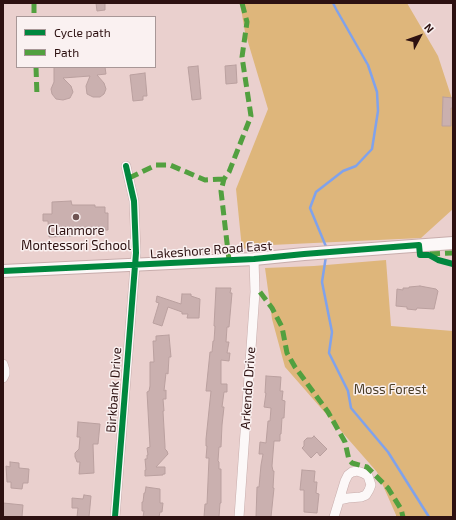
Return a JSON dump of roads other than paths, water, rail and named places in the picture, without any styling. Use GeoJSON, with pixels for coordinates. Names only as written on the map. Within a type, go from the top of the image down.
{"type":"FeatureCollection","features":[{"type":"Feature","properties":{"kind":"main road","name":"Lakeshore Road East"},"geometry":{"type":"LineString","coordinates":[[3,271],[254,259],[453,243]]}},
{"type":"Feature","properties":{"kind":"street","name":"Birkbank Drive"},"geometry":{"type":"LineString","coordinates":[[115,517],[136,265],[134,201],[126,166]]}},
{"type":"Feature","properties":{"kind":"street","name":"Arkendo Drive"},"geometry":{"type":"LineString","coordinates":[[239,517],[255,292],[254,259]]}},
{"type":"Feature","properties":{"kind":"street"},"geometry":{"type":"LineString","coordinates":[[3,364],[5,374],[3,378]]}},
{"type":"Feature","properties":{"kind":"street"},"geometry":{"type":"LineString","coordinates":[[334,517],[339,500]]}},
{"type":"Feature","properties":{"kind":"waterway"},"geometry":{"type":"LineString","coordinates":[[327,249],[310,208],[316,192],[343,171],[356,166],[372,149],[378,111],[377,92],[368,65],[333,3]]}},
{"type":"Feature","properties":{"kind":"waterway"},"geometry":{"type":"LineString","coordinates":[[326,256],[322,282],[332,332],[329,353],[348,391],[351,408],[388,452],[429,517]]}},
{"type":"Feature","properties":{"kind":"place","name":"Clanmore Montessori School"},"geometry":{"type":"Point","coordinates":[76,217]}},
{"type":"Feature","properties":{"kind":"park label","name":"Moss Forest"},"geometry":{"type":"Point","coordinates":[390,390]}}]}
